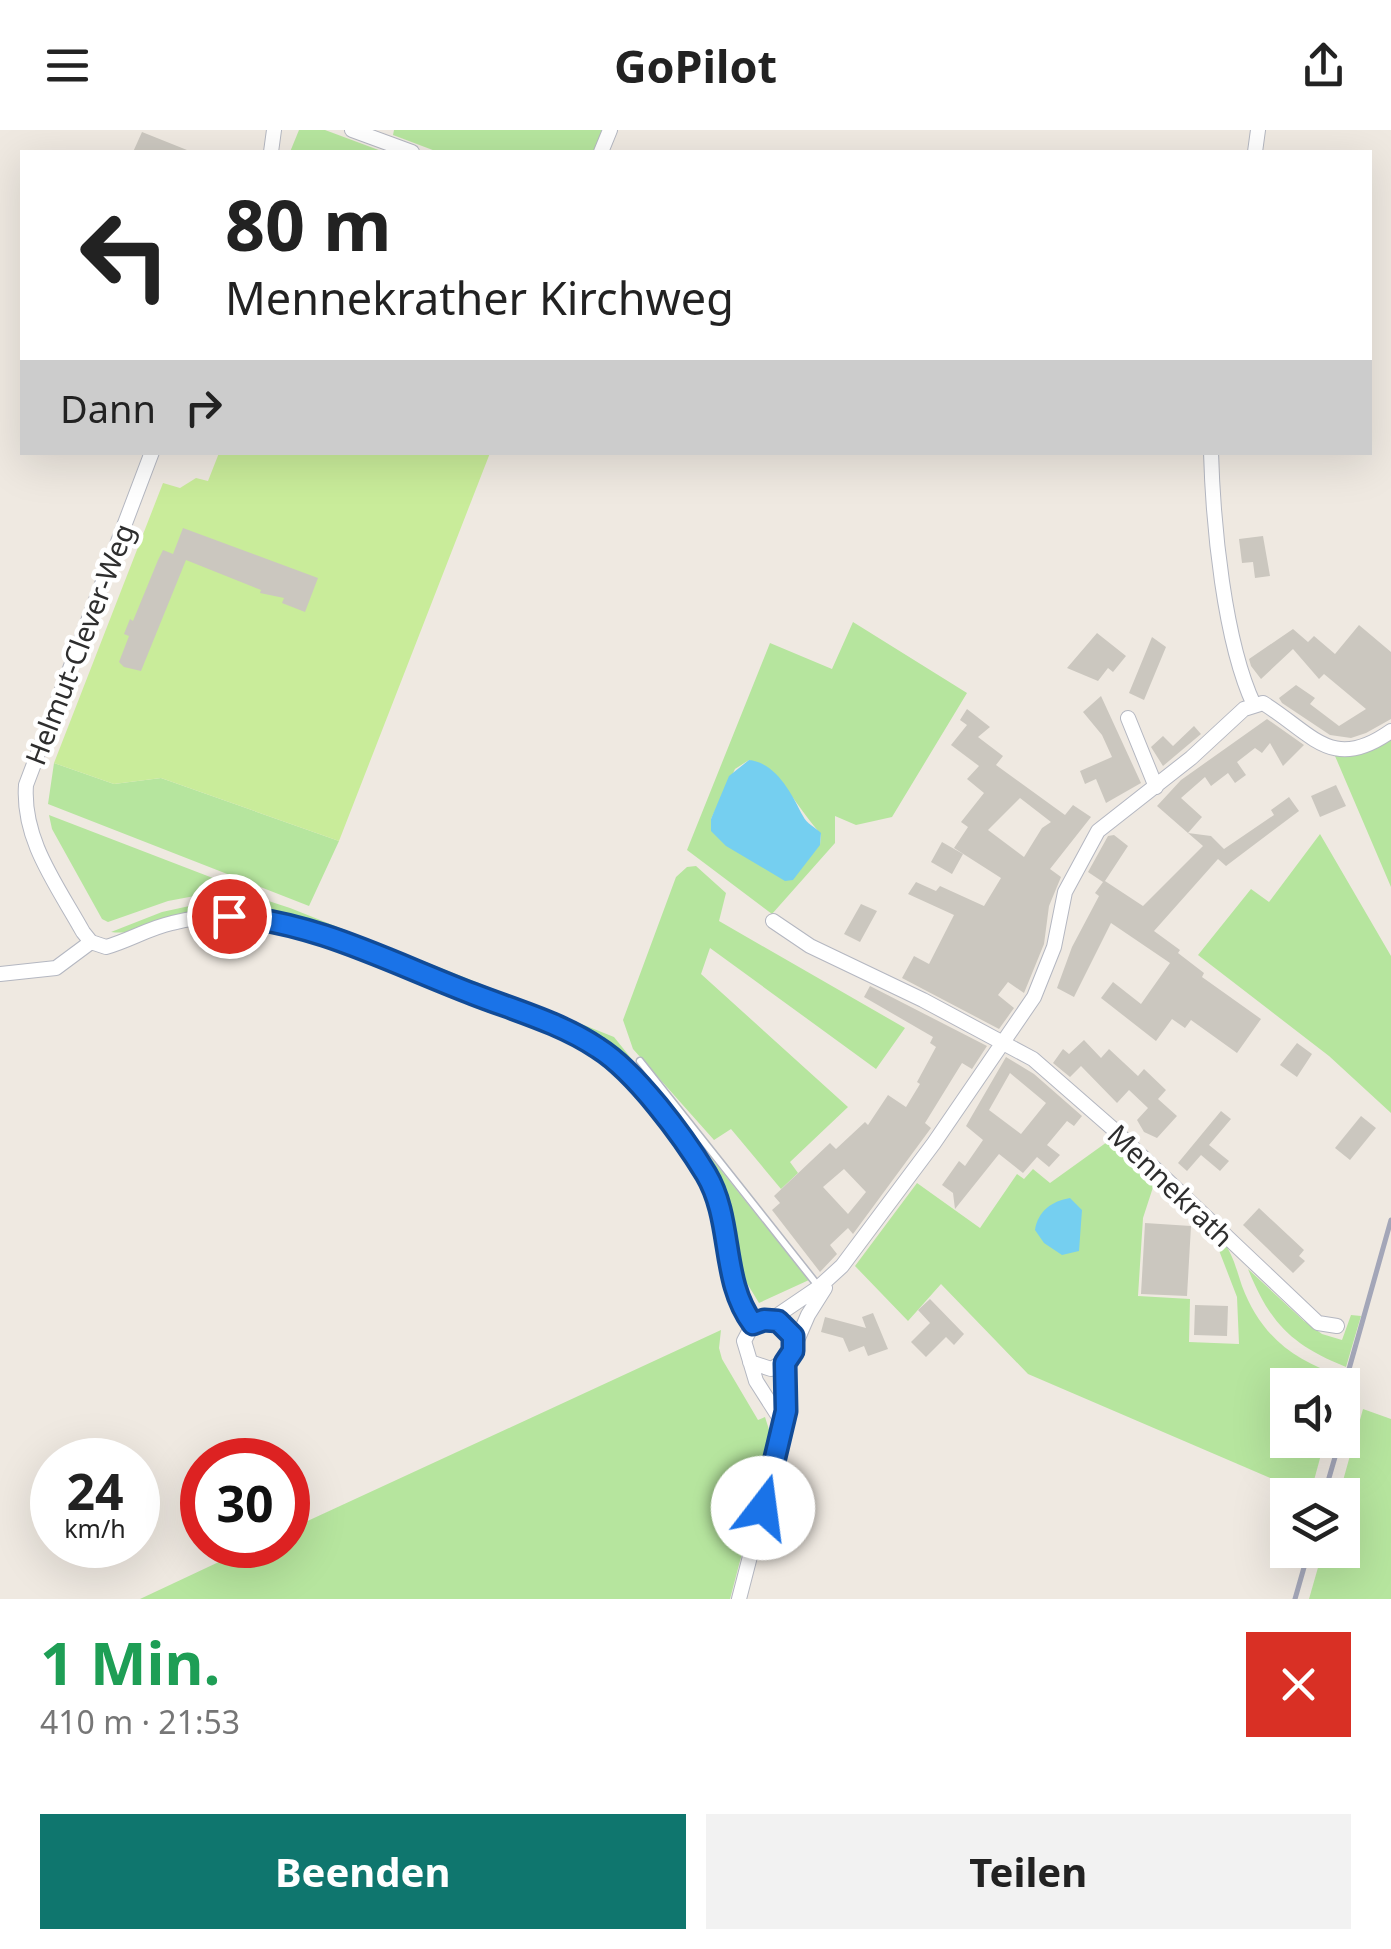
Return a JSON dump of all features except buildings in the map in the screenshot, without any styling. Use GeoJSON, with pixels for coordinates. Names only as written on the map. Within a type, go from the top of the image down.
{"type":"FeatureCollection","features":[{"type":"Feature","properties":{"kind":"street"},"geometry":{"type":"LineString","coordinates":[[352,130],[407,150]]}},
{"type":"Feature","properties":{"kind":"street","name":"Helmut-Clever-Weg"},"geometry":{"type":"LineString","coordinates":[[92,942],[35,845],[25,816],[26,785],[151,455]]}},
{"type":"Feature","properties":{"kind":"street"},"geometry":{"type":"LineString","coordinates":[[1211,455],[1218,556],[1254,705]]}},
{"type":"Feature","properties":{"kind":"street"},"geometry":{"type":"LineString","coordinates":[[738,1599],[784,1425],[785,1363],[794,1343],[834,1274],[1005,1042],[1045,973],[1065,892],[1086,849],[1110,819],[1156,788],[1244,708],[1263,703],[1327,748],[1341,752],[1357,750],[1391,731]]}},
{"type":"Feature","properties":{"kind":"street"},"geometry":{"type":"LineString","coordinates":[[1128,718],[1156,788]]}},
{"type":"Feature","properties":{"kind":"street"},"geometry":{"type":"LineString","coordinates":[[0,974],[56,968],[92,942],[106,948],[170,923],[262,918],[303,928],[572,1033],[598,1048],[645,1094],[707,1176],[724,1217],[735,1291],[753,1324]]}},
{"type":"Feature","properties":{"kind":"street","name":"Mennekrath"},"geometry":{"type":"LineString","coordinates":[[773,921],[810,946],[1032,1058],[1318,1324],[1337,1326]]}},
{"type":"Feature","properties":{"kind":"street"},"geometry":{"type":"LineString","coordinates":[[784,1425],[756,1380],[744,1340],[753,1324],[772,1319],[834,1274]]}},
{"type":"Feature","properties":{"kind":"street"},"geometry":{"type":"LineString","coordinates":[[772,1319],[790,1330],[794,1343]]}},
{"type":"Feature","properties":{"kind":"street"},"geometry":{"type":"LineString","coordinates":[[750,1362],[771,1369],[785,1363]]}},
{"type":"Feature","properties":{"kind":"lane"},"geometry":{"type":"LineString","coordinates":[[640,1061],[819,1287]]}},
{"type":"Feature","properties":{"kind":"green space"},"geometry":{"type":"Polygon","coordinates":[[[299,130],[325,130],[379,150],[291,150],[299,130]]]}},
{"type":"Feature","properties":{"kind":"green space"},"geometry":{"type":"Polygon","coordinates":[[[394,130],[602,130],[595,150],[433,150],[393,135],[394,130]]]}},
{"type":"Feature","properties":{"kind":"green space"},"geometry":{"type":"Polygon","coordinates":[[[218,455],[489,455],[339,841],[161,778],[114,784],[54,763],[163,483],[180,488],[196,478],[208,481],[218,455]]]}},
{"type":"Feature","properties":{"kind":"green space"},"geometry":{"type":"Polygon","coordinates":[[[853,622],[967,693],[892,817],[856,825],[835,816],[835,843],[772,914],[687,850],[770,643],[832,669],[853,622]],[[749,760],[735,769],[711,819],[820,845],[821,834],[781,783],[749,760]]]}},
{"type":"Feature","properties":{"kind":"green space"},"geometry":{"type":"Polygon","coordinates":[[[1391,735],[1391,887],[1335,756],[1354,755],[1391,735]]]}},
{"type":"Feature","properties":{"kind":"green space"},"geometry":{"type":"Polygon","coordinates":[[[54,763],[114,784],[161,778],[339,841],[309,906],[48,804],[54,763]]]}},
{"type":"Feature","properties":{"kind":"green space"},"geometry":{"type":"Polygon","coordinates":[[[49,815],[218,880],[220,887],[216,892],[168,901],[108,922],[102,919],[52,829],[49,815]]]}},
{"type":"Feature","properties":{"kind":"green space"},"geometry":{"type":"Polygon","coordinates":[[[1320,834],[1391,956],[1391,1113],[1329,1056],[1198,955],[1251,889],[1269,902],[1320,834]]]}},
{"type":"Feature","properties":{"kind":"green space"},"geometry":{"type":"Polygon","coordinates":[[[696,866],[726,893],[719,921],[905,1028],[876,1069],[710,948],[701,974],[848,1107],[790,1162],[798,1173],[781,1189],[731,1129],[714,1140],[633,1049],[623,1020],[676,877],[687,867],[696,866]]]}},
{"type":"Feature","properties":{"kind":"green space"},"geometry":{"type":"Polygon","coordinates":[[[232,889],[290,908],[614,1037],[809,1280],[759,1303],[745,1280],[732,1217],[714,1173],[649,1089],[604,1045],[574,1027],[453,975],[266,912],[204,912],[143,929],[111,932],[162,912],[217,900],[232,889]]]}},
{"type":"Feature","properties":{"kind":"green space"},"geometry":{"type":"Polygon","coordinates":[[[1114,1137],[1156,1178],[1143,1218],[1138,1296],[1190,1299],[1189,1342],[1239,1344],[1237,1297],[1215,1240],[1219,1237],[1230,1253],[1250,1304],[1269,1332],[1294,1354],[1321,1368],[1270,1368],[1270,1458],[1320,1458],[1315,1478],[1270,1478],[1028,1374],[941,1284],[908,1321],[855,1266],[917,1183],[980,1228],[1017,1174],[1024,1179],[1033,1169],[1050,1183],[1114,1137]]]}},
{"type":"Feature","properties":{"kind":"green space"},"geometry":{"type":"Polygon","coordinates":[[[1248,1269],[1322,1334],[1342,1340],[1351,1315],[1361,1316],[1346,1367],[1311,1350],[1285,1330],[1265,1304],[1248,1269]]]}},
{"type":"Feature","properties":{"kind":"green space"},"geometry":{"type":"Polygon","coordinates":[[[721,1330],[722,1359],[758,1420],[765,1417],[772,1439],[730,1599],[140,1599],[206,1568],[310,1568],[310,1520],[721,1330]]]}},
{"type":"Feature","properties":{"kind":"green space"},"geometry":{"type":"Polygon","coordinates":[[[1363,1409],[1391,1419],[1391,1599],[1309,1599],[1318,1568],[1360,1568],[1360,1478],[1344,1478],[1349,1458],[1360,1458],[1363,1409]]]}},
{"type":"Feature","properties":{"kind":"water"},"geometry":{"type":"Polygon","coordinates":[[[749,760],[775,774],[804,819],[821,833],[820,845],[793,880],[785,881],[726,846],[711,831],[711,819],[729,776],[749,760]]]}},
{"type":"Feature","properties":{"kind":"water"},"geometry":{"type":"Polygon","coordinates":[[[1070,1198],[1082,1210],[1079,1251],[1062,1255],[1044,1243],[1035,1230],[1047,1208],[1070,1198]]]}},
{"type":"Feature","properties":{"kind":"railway"},"geometry":{"type":"LineString","coordinates":[[1349,1368],[1391,1220]]}},
{"type":"Feature","properties":{"kind":"railway"},"geometry":{"type":"LineString","coordinates":[[1329,1478],[1335,1458]]}},
{"type":"Feature","properties":{"kind":"railway"},"geometry":{"type":"LineString","coordinates":[[1295,1599],[1304,1568]]}},
{"type":"Feature","properties":{"kind":"route"},"geometry":{"type":"LineString","coordinates":[[229,916],[262,918],[303,928],[572,1033],[612,1059],[645,1094],[714,1189],[724,1217],[735,1291],[746,1314],[753,1324],[772,1319],[785,1324],[793,1336],[793,1351],[785,1363],[786,1411],[763,1508]]}}]}
